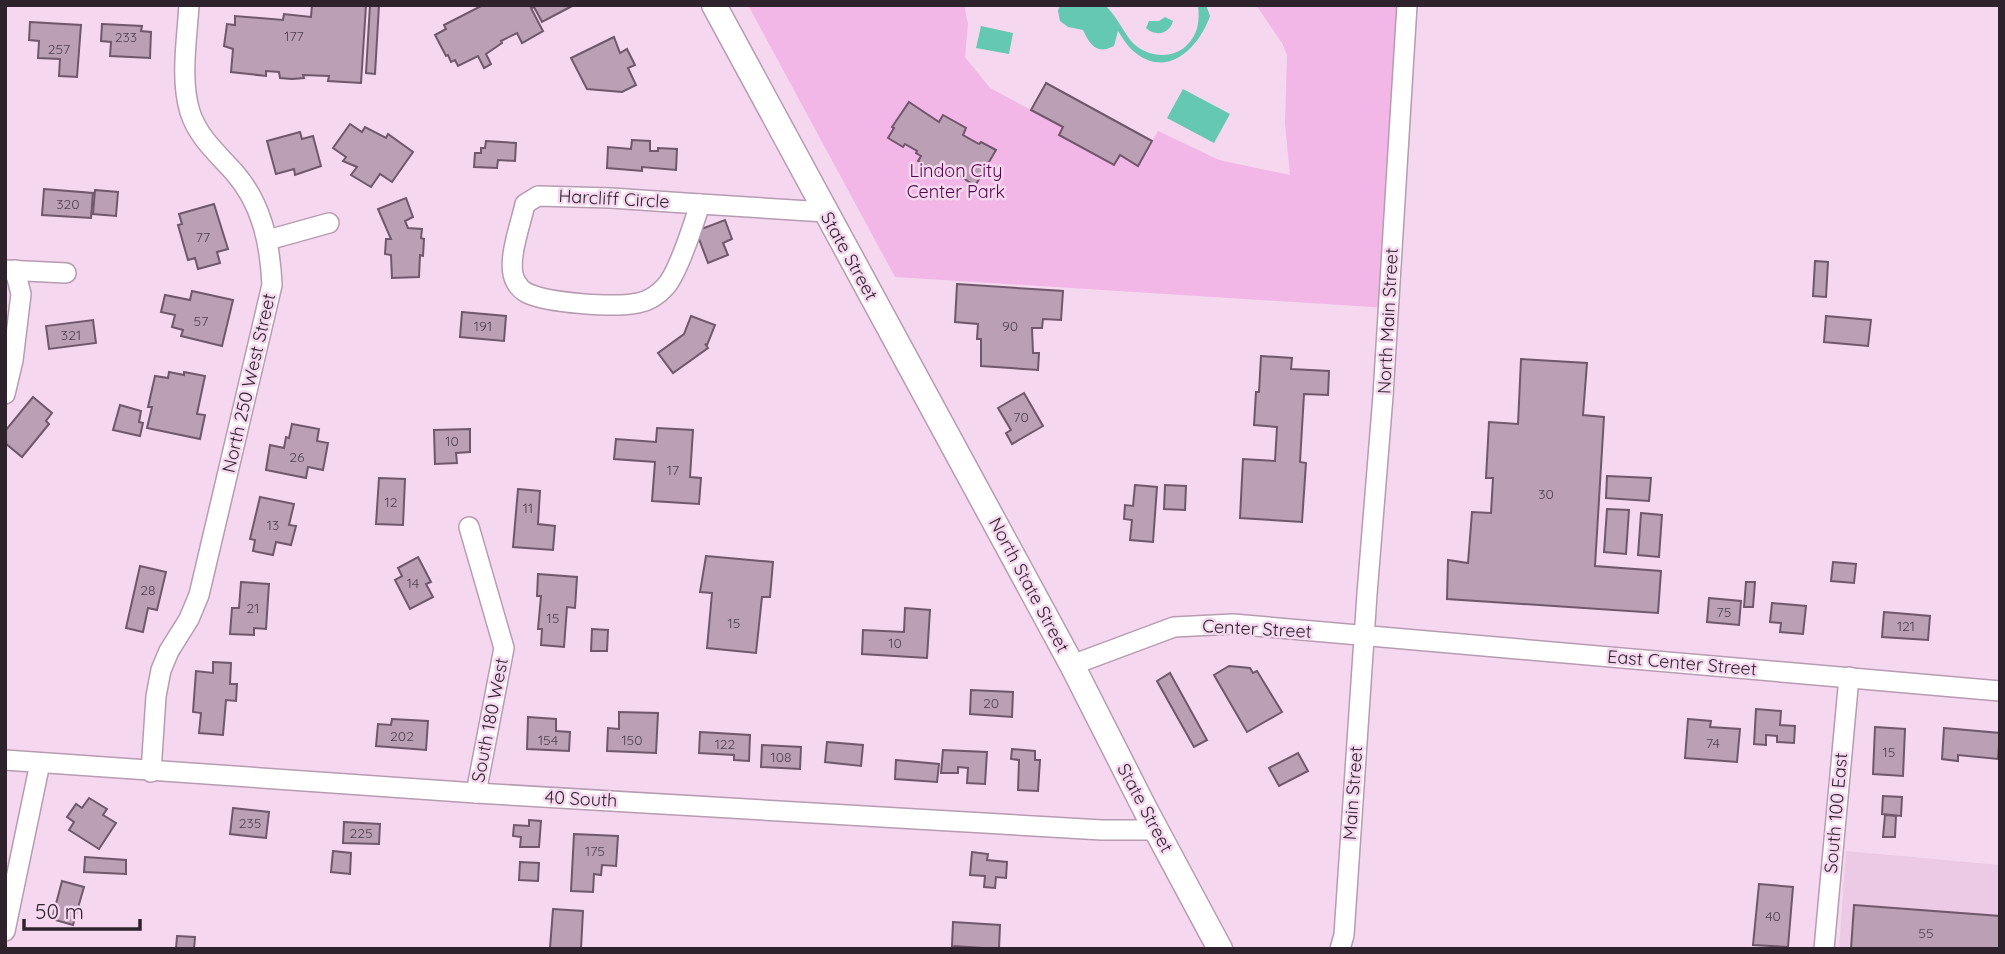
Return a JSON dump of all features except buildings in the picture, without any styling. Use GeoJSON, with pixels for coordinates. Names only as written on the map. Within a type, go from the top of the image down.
{"type":"FeatureCollection","features":[{"type":"Feature","properties":{"kind":"main road","name":"State Street"},"geometry":{"type":"LineString","coordinates":[[714,5],[985,505]]}},
{"type":"Feature","properties":{"kind":"main road","name":"North State Street"},"geometry":{"type":"LineString","coordinates":[[985,505],[1072,666]]}},
{"type":"Feature","properties":{"kind":"main road","name":"State Street"},"geometry":{"type":"LineString","coordinates":[[1072,666],[1220,949]]}},
{"type":"Feature","properties":{"kind":"street","name":"North 250 West Street"},"geometry":{"type":"LineString","coordinates":[[151,772],[156,696],[161,670],[199,595],[272,285],[268,240],[257,208],[246,187],[204,138],[190,111],[185,86],[189,5]]}},
{"type":"Feature","properties":{"kind":"street","name":"North Main Street"},"geometry":{"type":"LineString","coordinates":[[1364,637],[1383,404],[1407,5]]}},
{"type":"Feature","properties":{"kind":"street","name":"Harcliff Circle"},"geometry":{"type":"LineString","coordinates":[[701,204],[667,285],[641,302],[626,304],[551,300],[524,292],[515,281],[511,266],[525,204],[538,196],[611,198],[825,212]]}},
{"type":"Feature","properties":{"kind":"street"},"geometry":{"type":"LineString","coordinates":[[268,240],[329,223]]}},
{"type":"Feature","properties":{"kind":"street"},"geometry":{"type":"LineString","coordinates":[[5,394],[13,360],[21,294],[10,270],[66,273]]}},
{"type":"Feature","properties":{"kind":"street","name":"South 180 West"},"geometry":{"type":"LineString","coordinates":[[469,527],[504,648],[476,793]]}},
{"type":"Feature","properties":{"kind":"street","name":"Center Street"},"geometry":{"type":"LineString","coordinates":[[1072,666],[1174,627],[1233,624],[1364,637]]}},
{"type":"Feature","properties":{"kind":"street","name":"East Center Street"},"geometry":{"type":"LineString","coordinates":[[1364,637],[2000,691]]}},
{"type":"Feature","properties":{"kind":"street","name":"Main Street"},"geometry":{"type":"LineString","coordinates":[[1340,949],[1345,922],[1364,637]]}},
{"type":"Feature","properties":{"kind":"street","name":"South 100 East"},"geometry":{"type":"LineString","coordinates":[[1824,949],[1849,677]]}},
{"type":"Feature","properties":{"kind":"street","name":"40 South"},"geometry":{"type":"LineString","coordinates":[[5,760],[476,793],[1088,829],[1157,830]]}},
{"type":"Feature","properties":{"kind":"street"},"geometry":{"type":"LineString","coordinates":[[5,931],[40,763]]}},
{"type":"Feature","properties":{"kind":"shaded area"},"geometry":{"type":"Polygon","coordinates":[[[1060,5],[1105,5],[1131,41],[1143,50],[1158,55],[1173,53],[1190,42],[1197,27],[1198,5],[1206,5],[1210,16],[1189,50],[1168,62],[1156,62],[1131,49],[1118,31],[1114,46],[1108,49],[1095,47],[1083,30],[1068,27],[1060,21],[1060,5]]]}},
{"type":"Feature","properties":{"kind":"shaded area"},"geometry":{"type":"Polygon","coordinates":[[[1165,17],[1173,21],[1166,31],[1154,33],[1146,28],[1149,21],[1159,21],[1165,17]]]}},
{"type":"Feature","properties":{"kind":"shaded area"},"geometry":{"type":"Polygon","coordinates":[[[981,26],[1013,33],[1009,54],[976,48],[981,26]]]}},
{"type":"Feature","properties":{"kind":"shaded area"},"geometry":{"type":"Polygon","coordinates":[[[1183,89],[1230,114],[1214,143],[1167,118],[1183,89]]]}},
{"type":"Feature","properties":{"kind":"shaded area"},"geometry":{"type":"Polygon","coordinates":[[[1846,851],[2000,865],[2000,949],[1839,949],[1846,851]]]}},
{"type":"Feature","properties":{"kind":"green space","name":"Lindon City Center Park"},"geometry":{"type":"Polygon","coordinates":[[[748,5],[964,5],[968,24],[965,57],[990,88],[1063,127],[1059,135],[1114,165],[1120,155],[1138,165],[1158,131],[1219,160],[1290,175],[1285,124],[1287,55],[1256,5],[1407,5],[1388,308],[895,277],[748,5]]]}}]}
